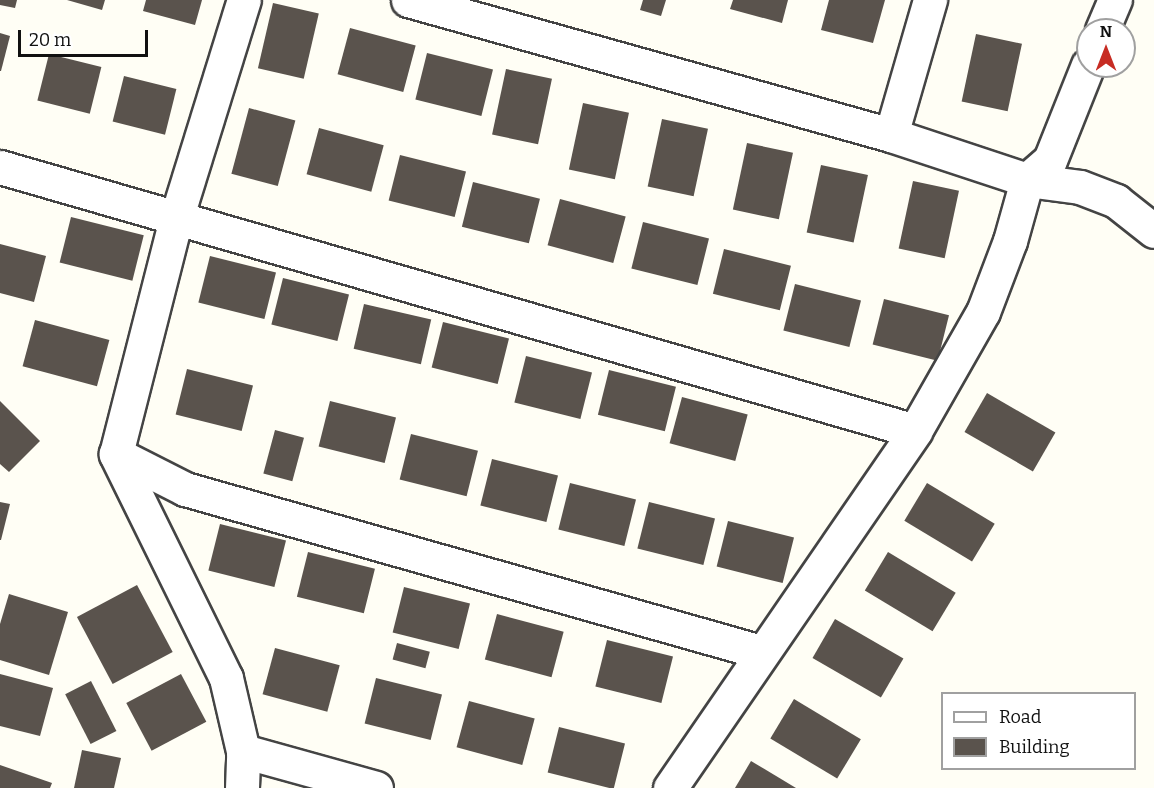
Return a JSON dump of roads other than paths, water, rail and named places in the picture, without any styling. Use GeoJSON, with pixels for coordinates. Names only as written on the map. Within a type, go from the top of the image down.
{"type":"FeatureCollection","features":[{"type":"Feature","properties":{"kind":"street"},"geometry":{"type":"LineString","coordinates":[[242,788],[243,751],[226,678],[116,454],[176,219],[244,0]]}},
{"type":"Feature","properties":{"kind":"street"},"geometry":{"type":"LineString","coordinates":[[408,0],[891,135],[1027,180],[1080,187],[1116,201],[1154,231]]}},
{"type":"Feature","properties":{"kind":"street"},"geometry":{"type":"LineString","coordinates":[[891,135],[930,0]]}},
{"type":"Feature","properties":{"kind":"street"},"geometry":{"type":"LineString","coordinates":[[1107,18],[1115,0]]}},
{"type":"Feature","properties":{"kind":"street"},"geometry":{"type":"LineString","coordinates":[[670,788],[760,652],[915,430],[983,312],[1010,241],[1027,180],[1050,160],[1083,78]]}},
{"type":"Feature","properties":{"kind":"street"},"geometry":{"type":"LineString","coordinates":[[0,167],[915,430]]}},
{"type":"Feature","properties":{"kind":"street"},"geometry":{"type":"LineString","coordinates":[[116,454],[185,489],[760,652]]}},
{"type":"Feature","properties":{"kind":"street"},"geometry":{"type":"LineString","coordinates":[[243,751],[376,788]]}}]}
